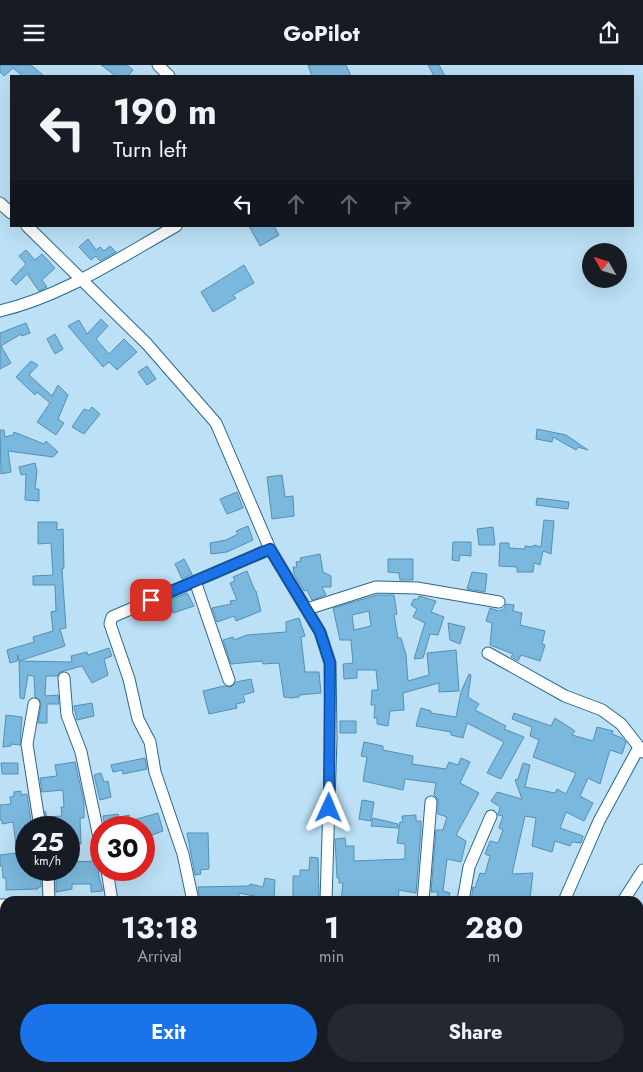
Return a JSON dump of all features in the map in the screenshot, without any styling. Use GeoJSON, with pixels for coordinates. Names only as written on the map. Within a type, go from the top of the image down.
{"type":"FeatureCollection","features":[{"type":"Feature","properties":{"kind":"street"},"geometry":{"type":"LineString","coordinates":[[158,65],[168,75]]}},
{"type":"Feature","properties":{"kind":"street"},"geometry":{"type":"LineString","coordinates":[[0,203],[10,212]]}},
{"type":"Feature","properties":{"kind":"street"},"geometry":{"type":"LineString","coordinates":[[27,227],[79,280],[147,344],[216,423],[270,549],[286,579],[320,632],[330,663],[331,737],[326,896]]}},
{"type":"Feature","properties":{"kind":"street"},"geometry":{"type":"LineString","coordinates":[[0,311],[26,305],[79,280],[174,227]]}},
{"type":"Feature","properties":{"kind":"street"},"geometry":{"type":"LineString","coordinates":[[192,896],[183,854],[155,772],[150,742],[138,719],[129,679],[110,624],[112,617],[270,549]]}},
{"type":"Feature","properties":{"kind":"street"},"geometry":{"type":"LineString","coordinates":[[194,581],[228,680]]}},
{"type":"Feature","properties":{"kind":"street"},"geometry":{"type":"LineString","coordinates":[[307,609],[376,587],[417,588],[499,602]]}},
{"type":"Feature","properties":{"kind":"street"},"geometry":{"type":"LineString","coordinates":[[488,653],[565,696],[602,709],[621,724],[641,751],[598,821],[566,896]]}},
{"type":"Feature","properties":{"kind":"street"},"geometry":{"type":"LineString","coordinates":[[64,679],[66,715],[81,752],[94,816]]}},
{"type":"Feature","properties":{"kind":"street"},"geometry":{"type":"LineString","coordinates":[[34,705],[27,744],[38,816]]}},
{"type":"Feature","properties":{"kind":"street"},"geometry":{"type":"LineString","coordinates":[[423,896],[431,802]]}},
{"type":"Feature","properties":{"kind":"street"},"geometry":{"type":"LineString","coordinates":[[464,896],[469,867],[491,816]]}},
{"type":"Feature","properties":{"kind":"street"},"geometry":{"type":"LineString","coordinates":[[626,896],[643,870]]}},
{"type":"Feature","properties":{"kind":"street"},"geometry":{"type":"LineString","coordinates":[[48,881],[49,896]]}},
{"type":"Feature","properties":{"kind":"street"},"geometry":{"type":"LineString","coordinates":[[109,881],[111,896]]}},
{"type":"Feature","properties":{"kind":"building"},"geometry":{"type":"Polygon","coordinates":[[[0,65],[31,65],[43,75],[22,75],[13,68],[4,76],[0,72],[0,65]]]}},
{"type":"Feature","properties":{"kind":"building"},"geometry":{"type":"Polygon","coordinates":[[[101,65],[127,65],[133,70],[129,75],[115,75],[101,65]]]}},
{"type":"Feature","properties":{"kind":"building"},"geometry":{"type":"Polygon","coordinates":[[[308,65],[346,65],[351,75],[312,75],[308,65]]]}},
{"type":"Feature","properties":{"kind":"building"},"geometry":{"type":"Polygon","coordinates":[[[428,65],[439,65],[444,75],[433,75],[428,65]]]}},
{"type":"Feature","properties":{"kind":"building"},"geometry":{"type":"Polygon","coordinates":[[[250,227],[275,227],[279,235],[260,246],[250,227]]]}},
{"type":"Feature","properties":{"kind":"building"},"geometry":{"type":"Polygon","coordinates":[[[88,239],[96,250],[100,247],[104,251],[110,246],[116,252],[100,261],[96,256],[91,260],[79,247],[88,239]]]}},
{"type":"Feature","properties":{"kind":"building"},"geometry":{"type":"Polygon","coordinates":[[[26,250],[35,260],[42,254],[55,268],[42,280],[47,287],[39,291],[27,274],[16,285],[11,280],[26,264],[19,256],[26,250]]]}},
{"type":"Feature","properties":{"kind":"building"},"geometry":{"type":"Polygon","coordinates":[[[244,265],[254,283],[233,295],[236,298],[213,312],[201,292],[244,265]]]}},
{"type":"Feature","properties":{"kind":"building"},"geometry":{"type":"Polygon","coordinates":[[[101,319],[108,326],[96,339],[109,354],[124,339],[137,352],[117,370],[109,362],[103,367],[68,326],[79,320],[87,334],[101,319]]]}},
{"type":"Feature","properties":{"kind":"building"},"geometry":{"type":"Polygon","coordinates":[[[26,323],[30,333],[22,336],[21,334],[1,346],[11,363],[0,369],[0,333],[26,323]]]}},
{"type":"Feature","properties":{"kind":"building"},"geometry":{"type":"Polygon","coordinates":[[[55,334],[63,349],[55,354],[47,339],[55,334]]]}},
{"type":"Feature","properties":{"kind":"building"},"geometry":{"type":"Polygon","coordinates":[[[31,361],[38,365],[29,375],[52,396],[58,385],[68,395],[58,419],[64,423],[56,435],[37,422],[50,403],[37,392],[35,395],[16,377],[31,361]]]}},
{"type":"Feature","properties":{"kind":"building"},"geometry":{"type":"Polygon","coordinates":[[[147,366],[156,379],[147,385],[138,372],[147,366]]]}},
{"type":"Feature","properties":{"kind":"building"},"geometry":{"type":"Polygon","coordinates":[[[92,407],[100,414],[84,434],[72,427],[84,409],[89,411],[92,407]]]}},
{"type":"Feature","properties":{"kind":"building"},"geometry":{"type":"Polygon","coordinates":[[[537,429],[566,435],[588,450],[578,447],[576,450],[553,437],[552,442],[536,439],[537,429]]]}},
{"type":"Feature","properties":{"kind":"building"},"geometry":{"type":"Polygon","coordinates":[[[0,430],[4,430],[5,437],[13,435],[14,432],[44,444],[46,441],[58,452],[53,457],[8,451],[11,472],[1,474],[0,430]]]}},
{"type":"Feature","properties":{"kind":"building"},"geometry":{"type":"Polygon","coordinates":[[[35,463],[37,471],[35,489],[39,489],[39,501],[25,500],[26,474],[21,475],[19,467],[35,463]]]}},
{"type":"Feature","properties":{"kind":"building"},"geometry":{"type":"Polygon","coordinates":[[[282,475],[285,497],[293,496],[294,516],[272,519],[267,477],[282,475]]]}},
{"type":"Feature","properties":{"kind":"building"},"geometry":{"type":"Polygon","coordinates":[[[237,492],[243,508],[227,514],[220,499],[237,492]]]}},
{"type":"Feature","properties":{"kind":"building"},"geometry":{"type":"Polygon","coordinates":[[[537,498],[569,502],[568,509],[536,505],[537,498]]]}},
{"type":"Feature","properties":{"kind":"building"},"geometry":{"type":"Polygon","coordinates":[[[544,520],[554,521],[551,554],[543,551],[540,565],[534,563],[533,572],[517,572],[517,567],[499,566],[500,543],[509,543],[509,548],[525,549],[525,546],[533,547],[534,545],[541,547],[544,520]]]}},
{"type":"Feature","properties":{"kind":"building"},"geometry":{"type":"Polygon","coordinates":[[[38,522],[57,522],[57,530],[63,529],[64,568],[62,569],[66,628],[60,629],[65,646],[19,661],[18,655],[17,661],[10,663],[7,650],[34,642],[33,637],[53,631],[51,612],[56,611],[55,585],[33,585],[33,576],[53,575],[51,543],[38,544],[38,522]]]}},
{"type":"Feature","properties":{"kind":"building"},"geometry":{"type":"Polygon","coordinates":[[[248,526],[253,540],[227,552],[211,554],[210,543],[226,540],[238,534],[236,531],[248,526]]]}},
{"type":"Feature","properties":{"kind":"building"},"geometry":{"type":"Polygon","coordinates":[[[493,527],[495,545],[479,545],[477,529],[493,527]]]}},
{"type":"Feature","properties":{"kind":"building"},"geometry":{"type":"Polygon","coordinates":[[[453,542],[471,542],[471,556],[460,555],[459,561],[452,560],[453,542]]]}},
{"type":"Feature","properties":{"kind":"building"},"geometry":{"type":"Polygon","coordinates":[[[320,554],[323,572],[331,576],[331,587],[322,587],[326,595],[312,600],[307,590],[304,591],[294,574],[293,567],[297,567],[296,562],[301,561],[300,558],[320,554]]]}},
{"type":"Feature","properties":{"kind":"building"},"geometry":{"type":"Polygon","coordinates":[[[184,559],[192,574],[182,579],[175,564],[184,559]]]}},
{"type":"Feature","properties":{"kind":"building"},"geometry":{"type":"Polygon","coordinates":[[[388,559],[413,559],[413,580],[400,580],[399,573],[388,572],[388,559]]]}},
{"type":"Feature","properties":{"kind":"building"},"geometry":{"type":"Polygon","coordinates":[[[247,571],[256,591],[261,611],[236,621],[234,616],[217,622],[212,608],[231,604],[230,601],[237,600],[230,583],[235,581],[233,577],[247,571]]]}},
{"type":"Feature","properties":{"kind":"building"},"geometry":{"type":"Polygon","coordinates":[[[472,572],[487,574],[485,592],[467,589],[472,572]]]}},
{"type":"Feature","properties":{"kind":"building"},"geometry":{"type":"Polygon","coordinates":[[[187,593],[194,606],[173,613],[170,600],[187,593]]]}},
{"type":"Feature","properties":{"kind":"building"},"geometry":{"type":"Polygon","coordinates":[[[377,595],[394,595],[397,614],[394,615],[398,638],[401,638],[406,655],[408,681],[429,675],[427,653],[456,650],[459,691],[439,692],[439,683],[403,693],[404,710],[390,711],[388,726],[377,724],[377,718],[374,718],[375,705],[371,705],[372,690],[378,690],[376,670],[357,670],[357,678],[344,679],[343,664],[353,663],[351,640],[340,640],[333,608],[377,595]],[[369,611],[352,615],[354,630],[371,626],[369,611]]]}},
{"type":"Feature","properties":{"kind":"building"},"geometry":{"type":"Polygon","coordinates":[[[419,596],[436,601],[431,612],[444,617],[438,635],[430,634],[423,658],[414,659],[425,623],[413,617],[417,609],[411,605],[414,599],[417,600],[419,596]]]}},
{"type":"Feature","properties":{"kind":"building"},"geometry":{"type":"Polygon","coordinates":[[[506,604],[514,605],[513,611],[522,613],[520,625],[545,631],[542,644],[545,645],[540,661],[521,655],[518,661],[511,657],[513,654],[490,645],[492,623],[486,621],[490,608],[499,611],[504,609],[506,604]]]}},
{"type":"Feature","properties":{"kind":"building"},"geometry":{"type":"Polygon","coordinates":[[[299,618],[305,636],[301,637],[305,672],[319,672],[321,693],[299,695],[299,697],[291,698],[284,697],[279,663],[263,664],[262,661],[231,664],[223,640],[233,637],[234,640],[247,635],[286,632],[286,622],[299,618]]]}},
{"type":"Feature","properties":{"kind":"building"},"geometry":{"type":"Polygon","coordinates":[[[448,623],[465,627],[460,644],[450,640],[448,623]]]}},
{"type":"Feature","properties":{"kind":"building"},"geometry":{"type":"Polygon","coordinates":[[[109,648],[112,656],[104,659],[108,675],[92,683],[82,666],[60,672],[57,676],[46,676],[45,696],[58,695],[59,704],[47,704],[47,723],[38,723],[41,705],[39,699],[35,697],[34,676],[28,675],[24,699],[20,698],[19,661],[72,662],[71,656],[87,652],[88,655],[109,648]]]}},
{"type":"Feature","properties":{"kind":"building"},"geometry":{"type":"Polygon","coordinates":[[[469,674],[471,675],[468,697],[479,704],[475,710],[506,726],[504,729],[524,737],[501,779],[487,773],[504,742],[467,723],[463,738],[451,735],[451,732],[416,726],[421,708],[431,711],[431,713],[456,717],[461,692],[469,674]]]}},
{"type":"Feature","properties":{"kind":"building"},"geometry":{"type":"Polygon","coordinates":[[[251,679],[254,692],[243,695],[245,702],[236,704],[237,708],[209,714],[203,691],[224,686],[231,687],[236,682],[251,679]]]}},
{"type":"Feature","properties":{"kind":"building"},"geometry":{"type":"Polygon","coordinates":[[[92,703],[94,716],[77,720],[74,706],[92,703]]]}},
{"type":"Feature","properties":{"kind":"building"},"geometry":{"type":"Polygon","coordinates":[[[514,713],[551,726],[555,718],[575,731],[572,735],[593,741],[597,727],[613,731],[612,734],[626,742],[622,754],[610,750],[600,784],[588,778],[580,796],[593,803],[584,821],[566,812],[560,828],[583,836],[581,843],[572,842],[570,846],[555,841],[552,852],[532,846],[536,818],[525,816],[512,874],[533,873],[530,896],[472,896],[473,887],[475,888],[480,873],[485,874],[490,856],[485,854],[490,841],[498,843],[503,830],[499,828],[503,816],[498,815],[500,807],[491,801],[497,792],[522,799],[515,780],[518,779],[523,763],[530,765],[525,787],[555,793],[557,789],[566,794],[576,773],[533,757],[539,740],[530,736],[532,727],[512,719],[514,713]]]}},
{"type":"Feature","properties":{"kind":"building"},"geometry":{"type":"Polygon","coordinates":[[[6,715],[22,717],[20,745],[11,744],[11,746],[3,747],[6,715]]]}},
{"type":"Feature","properties":{"kind":"building"},"geometry":{"type":"Polygon","coordinates":[[[340,721],[356,721],[356,733],[340,733],[340,721]]]}},
{"type":"Feature","properties":{"kind":"building"},"geometry":{"type":"Polygon","coordinates":[[[364,742],[383,746],[383,750],[413,756],[412,764],[446,769],[449,762],[458,765],[461,758],[470,762],[460,783],[479,793],[456,835],[466,841],[461,862],[447,859],[443,891],[450,893],[449,896],[437,896],[438,892],[431,892],[436,830],[443,830],[447,817],[438,814],[438,799],[434,795],[436,783],[405,779],[403,790],[363,781],[367,757],[361,756],[364,742]]]}},
{"type":"Feature","properties":{"kind":"building"},"geometry":{"type":"Polygon","coordinates":[[[145,758],[147,769],[123,774],[122,770],[113,772],[111,765],[145,758]]]}},
{"type":"Feature","properties":{"kind":"building"},"geometry":{"type":"Polygon","coordinates":[[[75,762],[84,802],[84,818],[80,818],[80,816],[62,816],[61,807],[64,807],[63,790],[42,792],[40,778],[57,776],[55,765],[75,762]]]}},
{"type":"Feature","properties":{"kind":"building"},"geometry":{"type":"Polygon","coordinates":[[[1,763],[18,763],[18,774],[2,774],[1,763]]]}},
{"type":"Feature","properties":{"kind":"building"},"geometry":{"type":"Polygon","coordinates":[[[101,773],[104,782],[108,781],[111,797],[100,800],[94,775],[101,773]]]}},
{"type":"Feature","properties":{"kind":"building"},"geometry":{"type":"Polygon","coordinates":[[[21,791],[21,795],[27,794],[30,816],[15,816],[15,838],[13,822],[2,824],[2,820],[0,820],[0,805],[11,804],[10,797],[14,796],[14,792],[21,791]]]}},
{"type":"Feature","properties":{"kind":"building"},"geometry":{"type":"Polygon","coordinates":[[[362,800],[374,802],[371,821],[359,819],[362,800]]]}},
{"type":"Feature","properties":{"kind":"building"},"geometry":{"type":"Polygon","coordinates":[[[158,813],[163,831],[155,834],[155,816],[148,816],[158,813]]]}},
{"type":"Feature","properties":{"kind":"building"},"geometry":{"type":"Polygon","coordinates":[[[118,814],[119,816],[103,816],[118,814]]]}},
{"type":"Feature","properties":{"kind":"building"},"geometry":{"type":"Polygon","coordinates":[[[416,815],[416,821],[421,821],[416,893],[399,890],[398,896],[342,896],[343,883],[339,883],[339,878],[337,878],[335,839],[345,838],[346,846],[354,846],[354,861],[405,859],[405,844],[397,843],[400,822],[403,822],[402,816],[416,815]]]}},
{"type":"Feature","properties":{"kind":"building"},"geometry":{"type":"Polygon","coordinates":[[[373,818],[398,824],[398,828],[371,826],[373,818]]]}},
{"type":"Feature","properties":{"kind":"building"},"geometry":{"type":"Polygon","coordinates":[[[187,833],[208,833],[209,869],[200,870],[201,874],[195,875],[187,833]]]}},
{"type":"Feature","properties":{"kind":"building"},"geometry":{"type":"Polygon","coordinates":[[[15,853],[15,881],[41,881],[41,887],[38,887],[38,889],[6,890],[6,878],[3,878],[0,855],[15,853]]]}},
{"type":"Feature","properties":{"kind":"building"},"geometry":{"type":"Polygon","coordinates":[[[310,857],[318,858],[319,896],[293,896],[293,876],[300,876],[300,870],[309,870],[310,857]]]}},
{"type":"Feature","properties":{"kind":"building"},"geometry":{"type":"Polygon","coordinates":[[[90,861],[90,881],[100,881],[103,891],[91,892],[91,884],[72,884],[72,889],[56,892],[56,881],[80,881],[80,862],[90,861]]]}},
{"type":"Feature","properties":{"kind":"building"},"geometry":{"type":"Polygon","coordinates":[[[265,878],[275,880],[274,896],[254,896],[239,893],[239,896],[199,896],[198,887],[250,886],[250,884],[263,887],[265,878]]]}},
{"type":"Feature","properties":{"kind":"route"},"geometry":{"type":"LineString","coordinates":[[151,600],[270,549],[286,579],[320,632],[330,663],[331,737],[329,808]]}}]}
